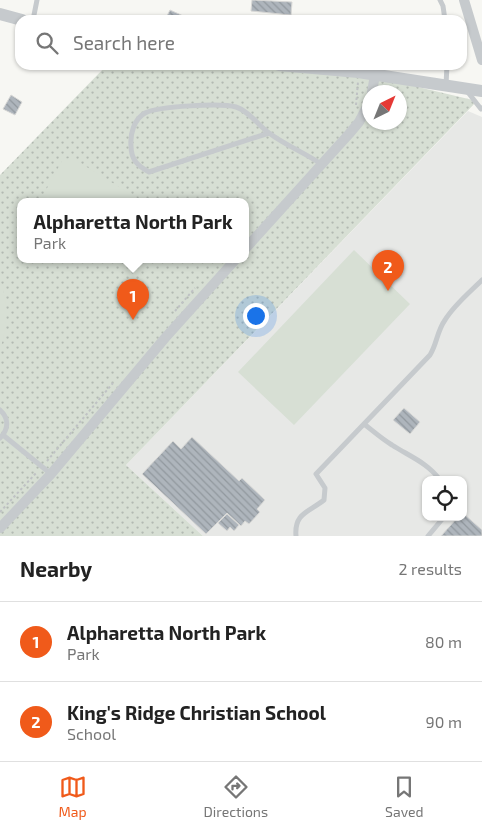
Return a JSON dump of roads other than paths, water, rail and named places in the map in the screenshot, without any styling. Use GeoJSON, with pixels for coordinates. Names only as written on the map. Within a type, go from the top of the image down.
{"type":"FeatureCollection","features":[{"type":"Feature","properties":{"kind":"street"},"geometry":{"type":"LineString","coordinates":[[464,0],[482,60]]}},
{"type":"Feature","properties":{"kind":"street"},"geometry":{"type":"LineString","coordinates":[[0,14],[15,18]]}},
{"type":"Feature","properties":{"kind":"street"},"geometry":{"type":"LineString","coordinates":[[326,70],[375,75],[482,91]]}},
{"type":"Feature","properties":{"kind":"street"},"geometry":{"type":"LineString","coordinates":[[373,85],[375,75]]}},
{"type":"Feature","properties":{"kind":"street"},"geometry":{"type":"LineString","coordinates":[[249,245],[359,122],[362,116]]}},
{"type":"Feature","properties":{"kind":"street"},"geometry":{"type":"LineString","coordinates":[[0,528],[51,474],[165,338],[232,263]]}},
{"type":"Feature","properties":{"kind":"lane"},"geometry":{"type":"LineString","coordinates":[[34,15],[37,0]]}},
{"type":"Feature","properties":{"kind":"lane"},"geometry":{"type":"LineString","coordinates":[[440,0],[444,15]]}},
{"type":"Feature","properties":{"kind":"lane"},"geometry":{"type":"LineString","coordinates":[[446,85],[447,70]]}},
{"type":"Feature","properties":{"kind":"lane"},"geometry":{"type":"LineString","coordinates":[[465,88],[482,108]]}},
{"type":"Feature","properties":{"kind":"lane"},"geometry":{"type":"LineString","coordinates":[[269,133],[149,172],[138,166],[131,154],[130,136],[137,120],[146,112],[166,108],[228,105],[239,108],[269,133],[321,164]]}},
{"type":"Feature","properties":{"kind":"lane"},"geometry":{"type":"LineString","coordinates":[[296,536],[295,525],[302,514],[324,500],[325,488],[316,474],[430,355],[435,347],[445,319],[482,280]]}},
{"type":"Feature","properties":{"kind":"lane"},"geometry":{"type":"LineString","coordinates":[[0,410],[4,413],[7,422],[7,427],[1,436],[51,474]]}},
{"type":"Feature","properties":{"kind":"lane"},"geometry":{"type":"LineString","coordinates":[[364,424],[392,445],[435,472],[438,476]]}},
{"type":"Feature","properties":{"kind":"lane"},"geometry":{"type":"LineString","coordinates":[[428,536],[441,521]]}},
{"type":"Feature","properties":{"kind":"place","name":"King's Ridge Christian School"},"geometry":{"type":"Point","coordinates":[388,291]}},
{"type":"Feature","properties":{"kind":"place","name":"Alpharetta North Park"},"geometry":{"type":"Point","coordinates":[133,320]}}]}
